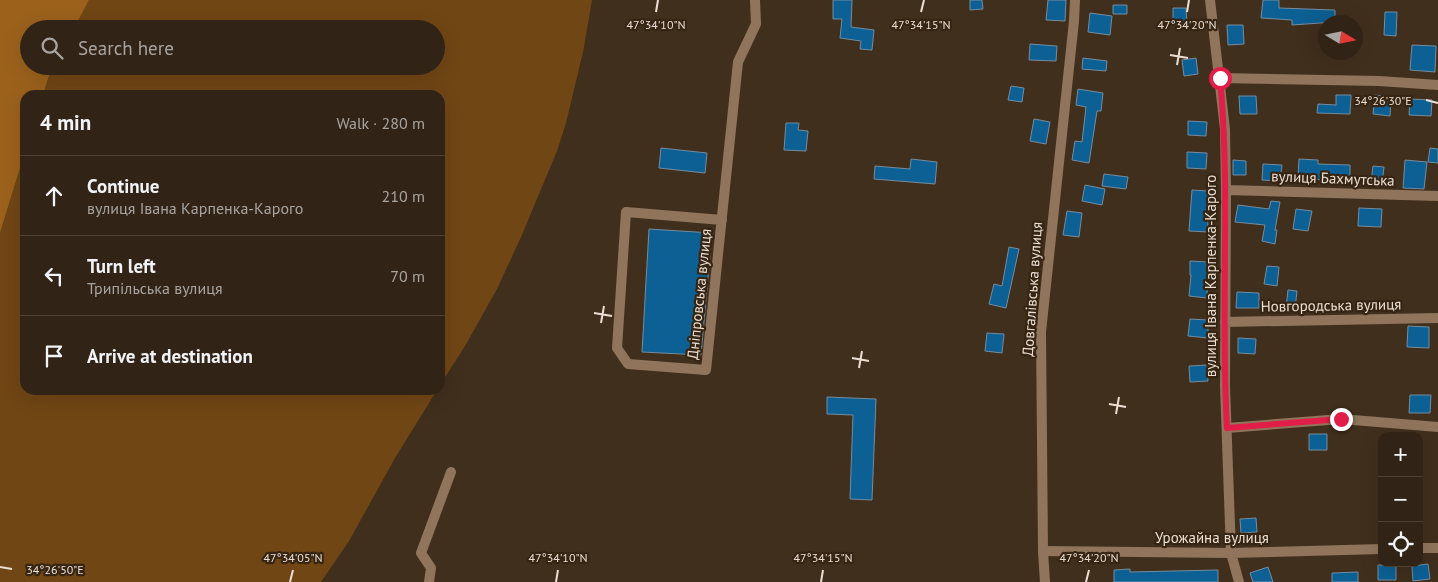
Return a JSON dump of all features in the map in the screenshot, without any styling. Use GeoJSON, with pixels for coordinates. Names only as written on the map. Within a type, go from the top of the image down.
{"type":"FeatureCollection","features":[{"type":"Feature","properties":{"kind":"street","name":"Дніпровська вулиця"},"geometry":{"type":"LineString","coordinates":[[722,220],[626,212],[617,348],[628,364],[706,370],[722,220],[738,62],[756,24],[756,0]]}},
{"type":"Feature","properties":{"kind":"street","name":"Довгалівська вулиця"},"geometry":{"type":"LineString","coordinates":[[1045,582],[1043,551],[1041,332],[1075,0]]}},
{"type":"Feature","properties":{"kind":"street","name":"вулиця Івана Карпенка-Карого"},"geometry":{"type":"LineString","coordinates":[[1210,0],[1225,129],[1225,386],[1231,553],[1239,582]]}},
{"type":"Feature","properties":{"kind":"street"},"geometry":{"type":"LineString","coordinates":[[1220,78],[1438,85]]}},
{"type":"Feature","properties":{"kind":"street","name":"вулиця Бахмутська"},"geometry":{"type":"LineString","coordinates":[[1226,190],[1438,196]]}},
{"type":"Feature","properties":{"kind":"street","name":"Новгородська вулиця"},"geometry":{"type":"LineString","coordinates":[[1225,322],[1438,318]]}},
{"type":"Feature","properties":{"kind":"street"},"geometry":{"type":"LineString","coordinates":[[1227,428],[1341,419],[1438,427]]}},
{"type":"Feature","properties":{"kind":"street"},"geometry":{"type":"LineString","coordinates":[[429,582],[431,568],[421,553],[451,472]]}},
{"type":"Feature","properties":{"kind":"street"},"geometry":{"type":"LineString","coordinates":[[1423,548],[1438,548]]}},
{"type":"Feature","properties":{"kind":"street","name":"Урожайна вулиця"},"geometry":{"type":"LineString","coordinates":[[1043,551],[1231,553],[1378,549]]}},
{"type":"Feature","properties":{"kind":"shaded area"},"geometry":{"type":"Polygon","coordinates":[[[0,0],[89,0],[79,20],[20,20],[20,75],[50,75],[45,90],[20,90],[20,168],[0,233],[0,0]]]}},
{"type":"Feature","properties":{"kind":"shaded area"},"geometry":{"type":"Polygon","coordinates":[[[89,0],[592,0],[583,52],[566,123],[557,151],[497,289],[445,377],[445,90],[45,90],[50,75],[445,75],[445,20],[79,20],[89,0]]]}},
{"type":"Feature","properties":{"kind":"shaded area"},"geometry":{"type":"Polygon","coordinates":[[[20,168],[20,395],[434,395],[395,458],[349,541],[321,582],[0,582],[0,233],[20,168]]]}},
{"type":"Feature","properties":{"kind":"building"},"geometry":{"type":"Polygon","coordinates":[[[833,0],[852,0],[851,27],[874,30],[872,50],[860,49],[861,41],[840,38],[842,19],[833,19],[833,0]]]}},
{"type":"Feature","properties":{"kind":"building"},"geometry":{"type":"Polygon","coordinates":[[[970,0],[982,0],[983,9],[970,10],[970,0]]]}},
{"type":"Feature","properties":{"kind":"building"},"geometry":{"type":"Polygon","coordinates":[[[1048,0],[1066,0],[1065,21],[1046,20],[1048,0]]]}},
{"type":"Feature","properties":{"kind":"building"},"geometry":{"type":"Polygon","coordinates":[[[1263,0],[1279,0],[1279,8],[1335,10],[1335,15],[1318,15],[1318,23],[1292,25],[1292,20],[1261,18],[1263,0]]]}},
{"type":"Feature","properties":{"kind":"building"},"geometry":{"type":"Polygon","coordinates":[[[1113,5],[1127,5],[1127,14],[1113,14],[1113,5]]]}},
{"type":"Feature","properties":{"kind":"building"},"geometry":{"type":"Polygon","coordinates":[[[1173,8],[1186,8],[1187,24],[1173,25],[1173,8]]]}},
{"type":"Feature","properties":{"kind":"building"},"geometry":{"type":"Polygon","coordinates":[[[1385,12],[1397,12],[1396,36],[1384,35],[1385,12]]]}},
{"type":"Feature","properties":{"kind":"building"},"geometry":{"type":"Polygon","coordinates":[[[1090,13],[1112,16],[1110,35],[1088,32],[1090,13]]]}},
{"type":"Feature","properties":{"kind":"building"},"geometry":{"type":"Polygon","coordinates":[[[1227,25],[1243,25],[1244,44],[1228,45],[1227,25]]]}},
{"type":"Feature","properties":{"kind":"building"},"geometry":{"type":"Polygon","coordinates":[[[1030,44],[1057,46],[1056,61],[1029,60],[1030,44]]]}},
{"type":"Feature","properties":{"kind":"building"},"geometry":{"type":"Polygon","coordinates":[[[1412,45],[1436,46],[1435,72],[1410,70],[1412,45]]]}},
{"type":"Feature","properties":{"kind":"building"},"geometry":{"type":"Polygon","coordinates":[[[1083,58],[1107,61],[1106,71],[1082,69],[1083,58]]]}},
{"type":"Feature","properties":{"kind":"building"},"geometry":{"type":"Polygon","coordinates":[[[1196,58],[1198,74],[1184,76],[1182,60],[1196,58]]]}},
{"type":"Feature","properties":{"kind":"building"},"geometry":{"type":"Polygon","coordinates":[[[1011,86],[1024,88],[1022,102],[1008,100],[1011,86]]]}},
{"type":"Feature","properties":{"kind":"building"},"geometry":{"type":"Polygon","coordinates":[[[1078,89],[1103,93],[1101,111],[1097,111],[1089,163],[1072,160],[1075,141],[1082,142],[1086,107],[1076,105],[1078,89]]]}},
{"type":"Feature","properties":{"kind":"building"},"geometry":{"type":"Polygon","coordinates":[[[1336,95],[1351,95],[1350,114],[1317,113],[1318,104],[1336,105],[1336,95]]]}},
{"type":"Feature","properties":{"kind":"building"},"geometry":{"type":"Polygon","coordinates":[[[1375,95],[1391,97],[1390,116],[1373,114],[1375,95]]]}},
{"type":"Feature","properties":{"kind":"building"},"geometry":{"type":"Polygon","coordinates":[[[1239,96],[1256,96],[1257,114],[1240,114],[1239,96]]]}},
{"type":"Feature","properties":{"kind":"building"},"geometry":{"type":"Polygon","coordinates":[[[1410,99],[1432,100],[1431,116],[1409,115],[1410,99]]]}},
{"type":"Feature","properties":{"kind":"building"},"geometry":{"type":"Polygon","coordinates":[[[1034,119],[1050,122],[1046,144],[1030,141],[1034,119]]]}},
{"type":"Feature","properties":{"kind":"building"},"geometry":{"type":"Polygon","coordinates":[[[1188,121],[1207,122],[1206,136],[1188,135],[1188,121]]]}},
{"type":"Feature","properties":{"kind":"building"},"geometry":{"type":"Polygon","coordinates":[[[786,123],[799,123],[798,130],[808,131],[806,151],[784,150],[786,123]]]}},
{"type":"Feature","properties":{"kind":"building"},"geometry":{"type":"Polygon","coordinates":[[[661,148],[707,153],[705,173],[659,168],[661,148]]]}},
{"type":"Feature","properties":{"kind":"building"},"geometry":{"type":"Polygon","coordinates":[[[1430,148],[1438,149],[1438,163],[1428,162],[1430,148]]]}},
{"type":"Feature","properties":{"kind":"building"},"geometry":{"type":"Polygon","coordinates":[[[1187,152],[1207,153],[1206,169],[1187,168],[1187,152]]]}},
{"type":"Feature","properties":{"kind":"building"},"geometry":{"type":"Polygon","coordinates":[[[911,159],[937,162],[935,184],[874,179],[875,166],[910,169],[911,159]]]}},
{"type":"Feature","properties":{"kind":"building"},"geometry":{"type":"Polygon","coordinates":[[[1299,159],[1318,160],[1318,164],[1350,165],[1350,182],[1298,178],[1299,159]]]}},
{"type":"Feature","properties":{"kind":"building"},"geometry":{"type":"Polygon","coordinates":[[[1233,160],[1246,161],[1246,175],[1233,175],[1233,160]]]}},
{"type":"Feature","properties":{"kind":"building"},"geometry":{"type":"Polygon","coordinates":[[[1405,160],[1427,162],[1424,189],[1403,188],[1405,160]]]}},
{"type":"Feature","properties":{"kind":"building"},"geometry":{"type":"Polygon","coordinates":[[[1263,164],[1282,165],[1280,181],[1262,180],[1263,164]]]}},
{"type":"Feature","properties":{"kind":"building"},"geometry":{"type":"Polygon","coordinates":[[[1373,166],[1384,167],[1382,183],[1371,182],[1373,166]]]}},
{"type":"Feature","properties":{"kind":"building"},"geometry":{"type":"Polygon","coordinates":[[[1104,174],[1128,177],[1126,189],[1102,186],[1104,174]]]}},
{"type":"Feature","properties":{"kind":"building"},"geometry":{"type":"Polygon","coordinates":[[[1085,185],[1105,189],[1102,205],[1082,201],[1085,185]]]}},
{"type":"Feature","properties":{"kind":"building"},"geometry":{"type":"Polygon","coordinates":[[[1192,190],[1208,191],[1208,232],[1189,231],[1192,190]]]}},
{"type":"Feature","properties":{"kind":"building"},"geometry":{"type":"Polygon","coordinates":[[[1271,201],[1280,202],[1275,230],[1277,230],[1275,244],[1262,241],[1265,225],[1235,222],[1238,205],[1269,209],[1271,201]]]}},
{"type":"Feature","properties":{"kind":"building"},"geometry":{"type":"Polygon","coordinates":[[[1359,208],[1382,209],[1381,227],[1358,226],[1359,208]]]}},
{"type":"Feature","properties":{"kind":"building"},"geometry":{"type":"Polygon","coordinates":[[[1296,209],[1312,211],[1308,231],[1293,229],[1296,209]]]}},
{"type":"Feature","properties":{"kind":"building"},"geometry":{"type":"Polygon","coordinates":[[[1067,211],[1082,213],[1079,237],[1063,235],[1067,211]]]}},
{"type":"Feature","properties":{"kind":"building"},"geometry":{"type":"Polygon","coordinates":[[[649,229],[712,233],[701,355],[642,352],[649,229]]]}},
{"type":"Feature","properties":{"kind":"building"},"geometry":{"type":"Polygon","coordinates":[[[1009,247],[1019,249],[1006,308],[989,304],[994,284],[1002,286],[1009,247]]]}},
{"type":"Feature","properties":{"kind":"building"},"geometry":{"type":"Polygon","coordinates":[[[1190,261],[1208,262],[1207,298],[1189,296],[1190,261]]]}},
{"type":"Feature","properties":{"kind":"building"},"geometry":{"type":"Polygon","coordinates":[[[1267,266],[1279,267],[1277,286],[1264,284],[1267,266]]]}},
{"type":"Feature","properties":{"kind":"building"},"geometry":{"type":"Polygon","coordinates":[[[1288,290],[1297,291],[1295,309],[1286,308],[1288,290]]]}},
{"type":"Feature","properties":{"kind":"building"},"geometry":{"type":"Polygon","coordinates":[[[1237,292],[1259,293],[1259,308],[1236,308],[1237,292]]]}},
{"type":"Feature","properties":{"kind":"building"},"geometry":{"type":"Polygon","coordinates":[[[1190,319],[1208,320],[1208,338],[1188,336],[1190,319]]]}},
{"type":"Feature","properties":{"kind":"building"},"geometry":{"type":"Polygon","coordinates":[[[1408,326],[1429,327],[1429,348],[1407,347],[1408,326]]]}},
{"type":"Feature","properties":{"kind":"building"},"geometry":{"type":"Polygon","coordinates":[[[987,333],[1004,334],[1002,353],[985,351],[987,333]]]}},
{"type":"Feature","properties":{"kind":"building"},"geometry":{"type":"Polygon","coordinates":[[[1238,338],[1256,339],[1255,354],[1238,353],[1238,338]]]}},
{"type":"Feature","properties":{"kind":"building"},"geometry":{"type":"Polygon","coordinates":[[[1207,365],[1208,381],[1190,382],[1189,366],[1207,365]]]}},
{"type":"Feature","properties":{"kind":"building"},"geometry":{"type":"Polygon","coordinates":[[[1410,395],[1431,395],[1430,413],[1409,413],[1410,395]]]}},
{"type":"Feature","properties":{"kind":"building"},"geometry":{"type":"Polygon","coordinates":[[[827,397],[876,399],[872,500],[850,499],[853,415],[827,414],[827,397]]]}},
{"type":"Feature","properties":{"kind":"building"},"geometry":{"type":"Polygon","coordinates":[[[1309,434],[1327,434],[1327,450],[1309,450],[1309,434]]]}},
{"type":"Feature","properties":{"kind":"building"},"geometry":{"type":"Polygon","coordinates":[[[1256,518],[1257,532],[1241,533],[1240,519],[1256,518]]]}},
{"type":"Feature","properties":{"kind":"building"},"geometry":{"type":"Polygon","coordinates":[[[1428,564],[1430,579],[1413,581],[1412,567],[1423,567],[1423,565],[1428,564]]]}},
{"type":"Feature","properties":{"kind":"building"},"geometry":{"type":"Polygon","coordinates":[[[1268,567],[1273,582],[1253,582],[1250,573],[1268,567]]]}},
{"type":"Feature","properties":{"kind":"building"},"geometry":{"type":"Polygon","coordinates":[[[1378,567],[1396,567],[1396,580],[1378,580],[1378,567]]]}},
{"type":"Feature","properties":{"kind":"building"},"geometry":{"type":"Polygon","coordinates":[[[1130,569],[1130,572],[1218,570],[1218,582],[1114,582],[1114,570],[1130,569]]]}},
{"type":"Feature","properties":{"kind":"building"},"geometry":{"type":"Polygon","coordinates":[[[1358,572],[1358,582],[1332,582],[1332,573],[1358,572]]]}},
{"type":"Feature","properties":{"kind":"route"},"geometry":{"type":"LineString","coordinates":[[1220,78],[1225,129],[1225,386],[1227,428],[1341,419]]}}]}
